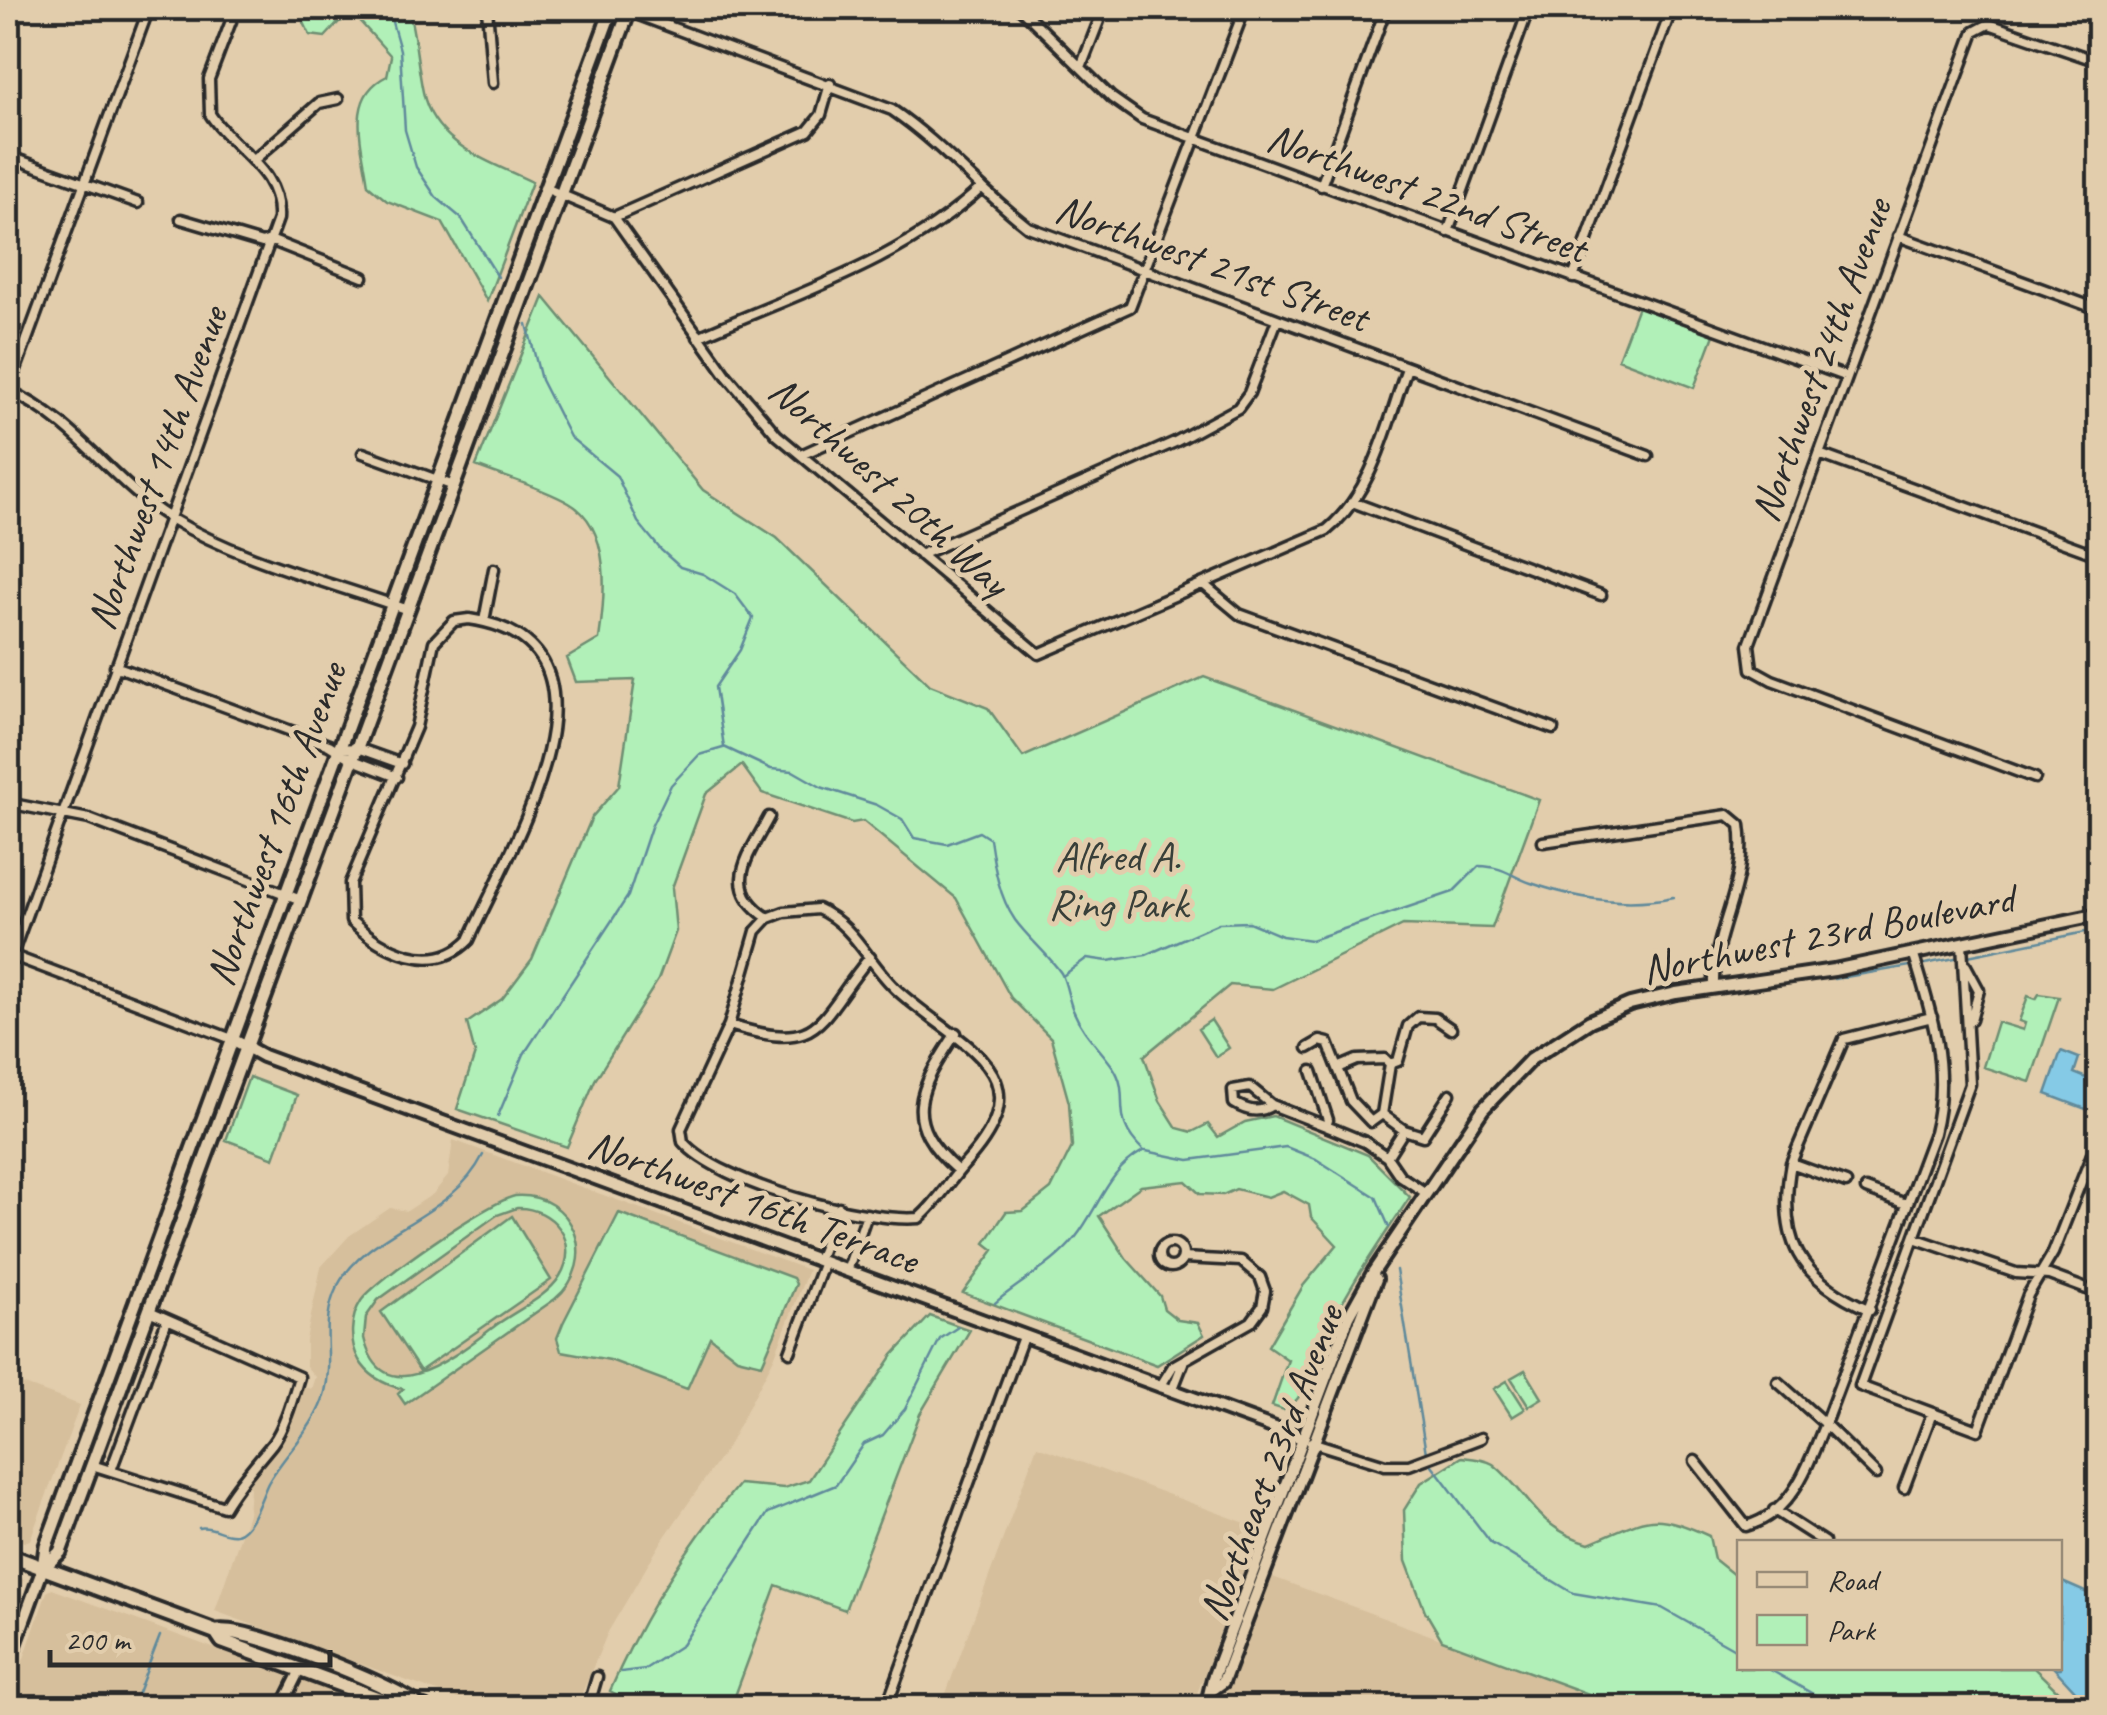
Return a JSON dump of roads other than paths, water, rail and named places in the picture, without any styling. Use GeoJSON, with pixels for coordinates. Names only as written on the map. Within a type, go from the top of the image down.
{"type":"FeatureCollection","features":[{"type":"Feature","properties":{"kind":"main road","name":"Northwest 16th Avenue"},"geometry":{"type":"LineString","coordinates":[[43,1568],[46,1546],[612,8]]}},
{"type":"Feature","properties":{"kind":"main road","name":"Northwest 16th Avenue"},"geometry":{"type":"LineString","coordinates":[[43,1568],[60,1552],[454,486],[626,8]]}},
{"type":"Feature","properties":{"kind":"main road"},"geometry":{"type":"LineString","coordinates":[[492,332],[508,338]]}},
{"type":"Feature","properties":{"kind":"main road"},"geometry":{"type":"LineString","coordinates":[[171,1206],[185,1214]]}},
{"type":"Feature","properties":{"kind":"main road"},"geometry":{"type":"LineString","coordinates":[[135,1303],[149,1311]]}},
{"type":"Feature","properties":{"kind":"main road"},"geometry":{"type":"LineString","coordinates":[[8,1555],[216,1632],[222,1641],[390,1704],[421,1706]]}},
{"type":"Feature","properties":{"kind":"main road"},"geometry":{"type":"LineString","coordinates":[[216,1632],[228,1628],[396,1688],[421,1706]]}},
{"type":"Feature","properties":{"kind":"main road"},"geometry":{"type":"LineString","coordinates":[[295,1669],[303,1664],[374,1690],[396,1688]]}},
{"type":"Feature","properties":{"kind":"street"},"geometry":{"type":"LineString","coordinates":[[149,8],[8,390],[54,415],[171,518],[226,544],[408,610]]}},
{"type":"Feature","properties":{"kind":"street","name":"Northwest 14th Avenue"},"geometry":{"type":"LineString","coordinates":[[8,966],[270,240],[280,200],[254,160],[217,126],[207,97],[236,8]]}},
{"type":"Feature","properties":{"kind":"street"},"geometry":{"type":"LineString","coordinates":[[487,8],[493,83]]}},
{"type":"Feature","properties":{"kind":"street","name":"Northwest 21st Street"},"geometry":{"type":"LineString","coordinates":[[626,8],[892,110],[924,132],[1028,227],[1648,456]]}},
{"type":"Feature","properties":{"kind":"street","name":"Northwest 22nd Street"},"geometry":{"type":"LineString","coordinates":[[1020,8],[1127,112],[1847,377]]}},
{"type":"Feature","properties":{"kind":"street"},"geometry":{"type":"LineString","coordinates":[[1081,67],[1104,8]]}},
{"type":"Feature","properties":{"kind":"street"},"geometry":{"type":"LineString","coordinates":[[803,454],[1130,308],[1244,8]]}},
{"type":"Feature","properties":{"kind":"street"},"geometry":{"type":"LineString","coordinates":[[1321,186],[1386,8]]}},
{"type":"Feature","properties":{"kind":"street"},"geometry":{"type":"LineString","coordinates":[[1448,232],[1529,8]]}},
{"type":"Feature","properties":{"kind":"street"},"geometry":{"type":"LineString","coordinates":[[1573,278],[1672,8]]}},
{"type":"Feature","properties":{"kind":"street","name":"Northwest 24th Avenue"},"geometry":{"type":"LineString","coordinates":[[2035,778],[1798,690],[1752,669],[1749,645],[1952,83],[1974,32],[1989,24],[2100,62]]}},
{"type":"Feature","properties":{"kind":"street"},"geometry":{"type":"LineString","coordinates":[[545,188],[614,216],[808,130],[821,115],[830,84]]}},
{"type":"Feature","properties":{"kind":"street"},"geometry":{"type":"LineString","coordinates":[[254,160],[319,103],[338,99]]}},
{"type":"Feature","properties":{"kind":"street"},"geometry":{"type":"LineString","coordinates":[[8,156],[138,203]]}},
{"type":"Feature","properties":{"kind":"street"},"geometry":{"type":"LineString","coordinates":[[698,337],[898,249],[954,214],[982,187]]}},
{"type":"Feature","properties":{"kind":"street","name":"Northwest 20th Way"},"geometry":{"type":"LineString","coordinates":[[614,216],[756,413],[1039,654],[1203,584]]}},
{"type":"Feature","properties":{"kind":"street"},"geometry":{"type":"LineString","coordinates":[[181,219],[262,242],[270,240],[363,276]]}},
{"type":"Feature","properties":{"kind":"street"},"geometry":{"type":"LineString","coordinates":[[1898,236],[2100,310]]}},
{"type":"Feature","properties":{"kind":"street"},"geometry":{"type":"LineString","coordinates":[[920,556],[1228,415],[1249,393],[1277,320]]}},
{"type":"Feature","properties":{"kind":"street"},"geometry":{"type":"LineString","coordinates":[[1408,368],[1355,503],[1327,530],[1203,584],[1239,614],[1552,729]]}},
{"type":"Feature","properties":{"kind":"street"},"geometry":{"type":"LineString","coordinates":[[363,453],[454,486]]}},
{"type":"Feature","properties":{"kind":"street"},"geometry":{"type":"LineString","coordinates":[[1819,454],[2100,556]]}},
{"type":"Feature","properties":{"kind":"street"},"geometry":{"type":"LineString","coordinates":[[1355,503],[1601,595]]}},
{"type":"Feature","properties":{"kind":"street"},"geometry":{"type":"LineString","coordinates":[[484,622],[494,569]]}},
{"type":"Feature","properties":{"kind":"street"},"geometry":{"type":"LineString","coordinates":[[454,622],[484,622],[508,628],[527,641],[546,665],[557,702],[552,732],[528,810],[469,940],[454,955],[428,960],[371,940],[351,921],[350,883],[402,764],[416,727],[426,663],[434,642],[454,622]]}},
{"type":"Feature","properties":{"kind":"street"},"geometry":{"type":"LineString","coordinates":[[115,666],[338,749],[402,764]]}},
{"type":"Feature","properties":{"kind":"street"},"geometry":{"type":"LineString","coordinates":[[355,754],[397,777]]}},
{"type":"Feature","properties":{"kind":"street"},"geometry":{"type":"LineString","coordinates":[[8,803],[61,811],[301,900]]}},
{"type":"Feature","properties":{"kind":"street"},"geometry":{"type":"LineString","coordinates":[[1543,842],[1728,815],[1740,825],[1743,845],[1736,898],[1713,965],[1714,987]]}},
{"type":"Feature","properties":{"kind":"street"},"geometry":{"type":"LineString","coordinates":[[768,918],[748,905],[741,890],[742,873],[770,817]]}},
{"type":"Feature","properties":{"kind":"street"},"geometry":{"type":"LineString","coordinates":[[818,910],[836,918],[870,957],[894,988],[956,1034],[994,1072],[1000,1093],[990,1133],[919,1218],[838,1207],[726,1171],[682,1142],[681,1129],[729,1025],[746,956],[756,931],[768,918],[784,912],[818,910]]}},
{"type":"Feature","properties":{"kind":"street","name":"Northwest 23rd Boulevard"},"geometry":{"type":"LineString","coordinates":[[1572,1031],[1630,1004],[1834,970],[2100,914]]}},
{"type":"Feature","properties":{"kind":"street"},"geometry":{"type":"LineString","coordinates":[[1962,943],[1966,966],[1967,1096],[1860,1386],[1978,1430],[2038,1275],[2053,1252],[2100,1134]]}},
{"type":"Feature","properties":{"kind":"street"},"geometry":{"type":"LineString","coordinates":[[1695,1462],[1746,1526],[1774,1510],[1806,1473],[1870,1310],[1943,1098],[1932,1017],[1913,953]]}},
{"type":"Feature","properties":{"kind":"street","name":"Northwest 16th Terrace"},"geometry":{"type":"LineString","coordinates":[[10,954],[247,1047],[1368,1463],[1409,1465],[1481,1438]]}},
{"type":"Feature","properties":{"kind":"street"},"geometry":{"type":"LineString","coordinates":[[729,1025],[787,1038],[819,1027],[870,957]]}},
{"type":"Feature","properties":{"kind":"street"},"geometry":{"type":"LineString","coordinates":[[1390,1064],[1398,1062],[1408,1026],[1418,1017],[1435,1018],[1450,1029]]}},
{"type":"Feature","properties":{"kind":"street"},"geometry":{"type":"LineString","coordinates":[[1870,1310],[1830,1290],[1810,1274],[1795,1250],[1786,1221],[1790,1163],[1844,1039],[1932,1017]]}},
{"type":"Feature","properties":{"kind":"street","name":"Northeast 23rd Avenue"},"geometry":{"type":"LineString","coordinates":[[1206,1708],[1212,1690],[1223,1682],[1349,1316],[1483,1108],[1510,1077],[1572,1031]]}},
{"type":"Feature","properties":{"kind":"street"},"geometry":{"type":"LineString","coordinates":[[956,1034],[929,1080],[918,1117],[924,1135],[958,1171]]}},
{"type":"Feature","properties":{"kind":"street"},"geometry":{"type":"LineString","coordinates":[[1308,1048],[1320,1041],[1328,1043],[1362,1118],[1371,1122],[1382,1114],[1390,1064]]}},
{"type":"Feature","properties":{"kind":"street"},"geometry":{"type":"LineString","coordinates":[[1338,1068],[1371,1058],[1385,1059],[1390,1064]]}},
{"type":"Feature","properties":{"kind":"street"},"geometry":{"type":"LineString","coordinates":[[1312,1071],[1328,1120],[1326,1126]]}},
{"type":"Feature","properties":{"kind":"street"},"geometry":{"type":"LineString","coordinates":[[1272,1105],[1265,1110],[1243,1109],[1234,1103],[1233,1090],[1250,1088],[1272,1105],[1352,1135],[1387,1156],[1400,1176],[1426,1192]]}},
{"type":"Feature","properties":{"kind":"street"},"geometry":{"type":"LineString","coordinates":[[1382,1114],[1404,1130],[1422,1136],[1450,1094]]}},
{"type":"Feature","properties":{"kind":"street"},"geometry":{"type":"LineString","coordinates":[[1352,1135],[1362,1118]]}},
{"type":"Feature","properties":{"kind":"street"},"geometry":{"type":"LineString","coordinates":[[1387,1156],[1404,1130]]}},
{"type":"Feature","properties":{"kind":"street"},"geometry":{"type":"LineString","coordinates":[[1790,1163],[1846,1183]]}},
{"type":"Feature","properties":{"kind":"street"},"geometry":{"type":"LineString","coordinates":[[1866,1189],[1906,1204]]}},
{"type":"Feature","properties":{"kind":"street"},"geometry":{"type":"LineString","coordinates":[[790,1352],[838,1207]]}},
{"type":"Feature","properties":{"kind":"street"},"geometry":{"type":"LineString","coordinates":[[847,1271],[868,1214]]}},
{"type":"Feature","properties":{"kind":"street"},"geometry":{"type":"LineString","coordinates":[[1914,1238],[2016,1273],[2038,1275],[2100,1294]]}},
{"type":"Feature","properties":{"kind":"street"},"geometry":{"type":"LineString","coordinates":[[1160,1387],[1170,1369],[1252,1322],[1266,1291],[1260,1277],[1241,1261],[1183,1258]]}},
{"type":"Feature","properties":{"kind":"street"},"geometry":{"type":"LineString","coordinates":[[92,1465],[224,1507],[259,1454],[272,1443],[294,1394],[299,1377],[149,1311]]}},
{"type":"Feature","properties":{"kind":"street"},"geometry":{"type":"LineString","coordinates":[[111,1470],[167,1320]]}},
{"type":"Feature","properties":{"kind":"street"},"geometry":{"type":"LineString","coordinates":[[886,1708],[1023,1337]]}},
{"type":"Feature","properties":{"kind":"street"},"geometry":{"type":"LineString","coordinates":[[1172,1391],[1183,1363]]}},
{"type":"Feature","properties":{"kind":"street"},"geometry":{"type":"LineString","coordinates":[[1778,1382],[1876,1474]]}},
{"type":"Feature","properties":{"kind":"street"},"geometry":{"type":"LineString","coordinates":[[1904,1488],[1932,1413]]}},
{"type":"Feature","properties":{"kind":"street"},"geometry":{"type":"LineString","coordinates":[[1774,1510],[1821,1540]]}},
{"type":"Feature","properties":{"kind":"street","name":"Northwest 16th Avenue"},"geometry":{"type":"LineString","coordinates":[[8,1664],[43,1568]]}},
{"type":"Feature","properties":{"kind":"street"},"geometry":{"type":"LineString","coordinates":[[281,1708],[295,1669]]}},
{"type":"Feature","properties":{"kind":"street"},"geometry":{"type":"LineString","coordinates":[[588,1708],[597,1676]]}},
{"type":"Feature","properties":{"kind":"water"},"geometry":{"type":"Polygon","coordinates":[[[2061,1051],[2079,1058],[2074,1073],[2099,1083],[2099,1114],[2046,1094],[2061,1051]]]}},
{"type":"Feature","properties":{"kind":"water"},"geometry":{"type":"Polygon","coordinates":[[[2062,1582],[2099,1598],[2099,1707],[2090,1707],[2056,1670],[2062,1670],[2062,1582]]]}},
{"type":"Feature","properties":{"kind":"waterway"},"geometry":{"type":"LineString","coordinates":[[388,8],[400,50],[405,130],[416,167],[436,197],[461,218],[498,277]]}},
{"type":"Feature","properties":{"kind":"waterway"},"geometry":{"type":"LineString","coordinates":[[527,324],[541,380],[570,437],[617,476],[638,522],[661,550],[680,567],[703,574],[735,594],[753,618],[740,650],[715,687],[724,747],[771,769],[793,771],[821,787],[877,805],[902,819],[914,838],[947,844],[979,832],[990,839],[1009,911],[1061,973],[1077,1019],[1119,1078],[1126,1128],[1144,1151]]}},
{"type":"Feature","properties":{"kind":"waterway"},"geometry":{"type":"LineString","coordinates":[[498,1116],[524,1054],[628,896],[651,827],[671,785],[699,755],[723,748]]}},
{"type":"Feature","properties":{"kind":"waterway"},"geometry":{"type":"LineString","coordinates":[[1064,975],[1087,958],[1108,961],[1146,955],[1219,923],[1249,922],[1282,936],[1311,940],[1453,892],[1479,866],[1584,897],[1620,901],[1673,897]]}},
{"type":"Feature","properties":{"kind":"waterway"},"geometry":{"type":"LineString","coordinates":[[1968,956],[2100,929]]}},
{"type":"Feature","properties":{"kind":"waterway"},"geometry":{"type":"LineString","coordinates":[[1925,964],[1960,957]]}},
{"type":"Feature","properties":{"kind":"waterway"},"geometry":{"type":"LineString","coordinates":[[1834,979],[1910,966]]}},
{"type":"Feature","properties":{"kind":"waterway"},"geometry":{"type":"LineString","coordinates":[[1146,1151],[1189,1160],[1286,1147],[1316,1159],[1376,1197],[1389,1227]]}},
{"type":"Feature","properties":{"kind":"waterway"},"geometry":{"type":"LineString","coordinates":[[995,1303],[1066,1248],[1112,1179],[1143,1151]]}},
{"type":"Feature","properties":{"kind":"waterway"},"geometry":{"type":"LineString","coordinates":[[199,1528],[231,1534],[242,1531],[275,1472],[315,1417],[327,1379],[332,1300],[351,1267],[450,1195],[483,1155]]}},
{"type":"Feature","properties":{"kind":"waterway"},"geometry":{"type":"LineString","coordinates":[[1396,1270],[1426,1453]]}},
{"type":"Feature","properties":{"kind":"waterway"},"geometry":{"type":"LineString","coordinates":[[621,1672],[645,1669],[682,1645],[768,1513],[836,1485],[864,1444],[883,1435],[905,1409],[940,1339],[958,1327]]}},
{"type":"Feature","properties":{"kind":"waterway"},"geometry":{"type":"LineString","coordinates":[[1429,1461],[1491,1543],[1573,1593],[1662,1608],[1737,1650]]}},
{"type":"Feature","properties":{"kind":"waterway"},"geometry":{"type":"LineString","coordinates":[[132,1708],[160,1636]]}},
{"type":"Feature","properties":{"kind":"waterway"},"geometry":{"type":"LineString","coordinates":[[1771,1670],[1838,1708]]}},
{"type":"Feature","properties":{"kind":"park label","name":"Alfred A. Ring Park"},"geometry":{"type":"Point","coordinates":[1118,880]}}]}
